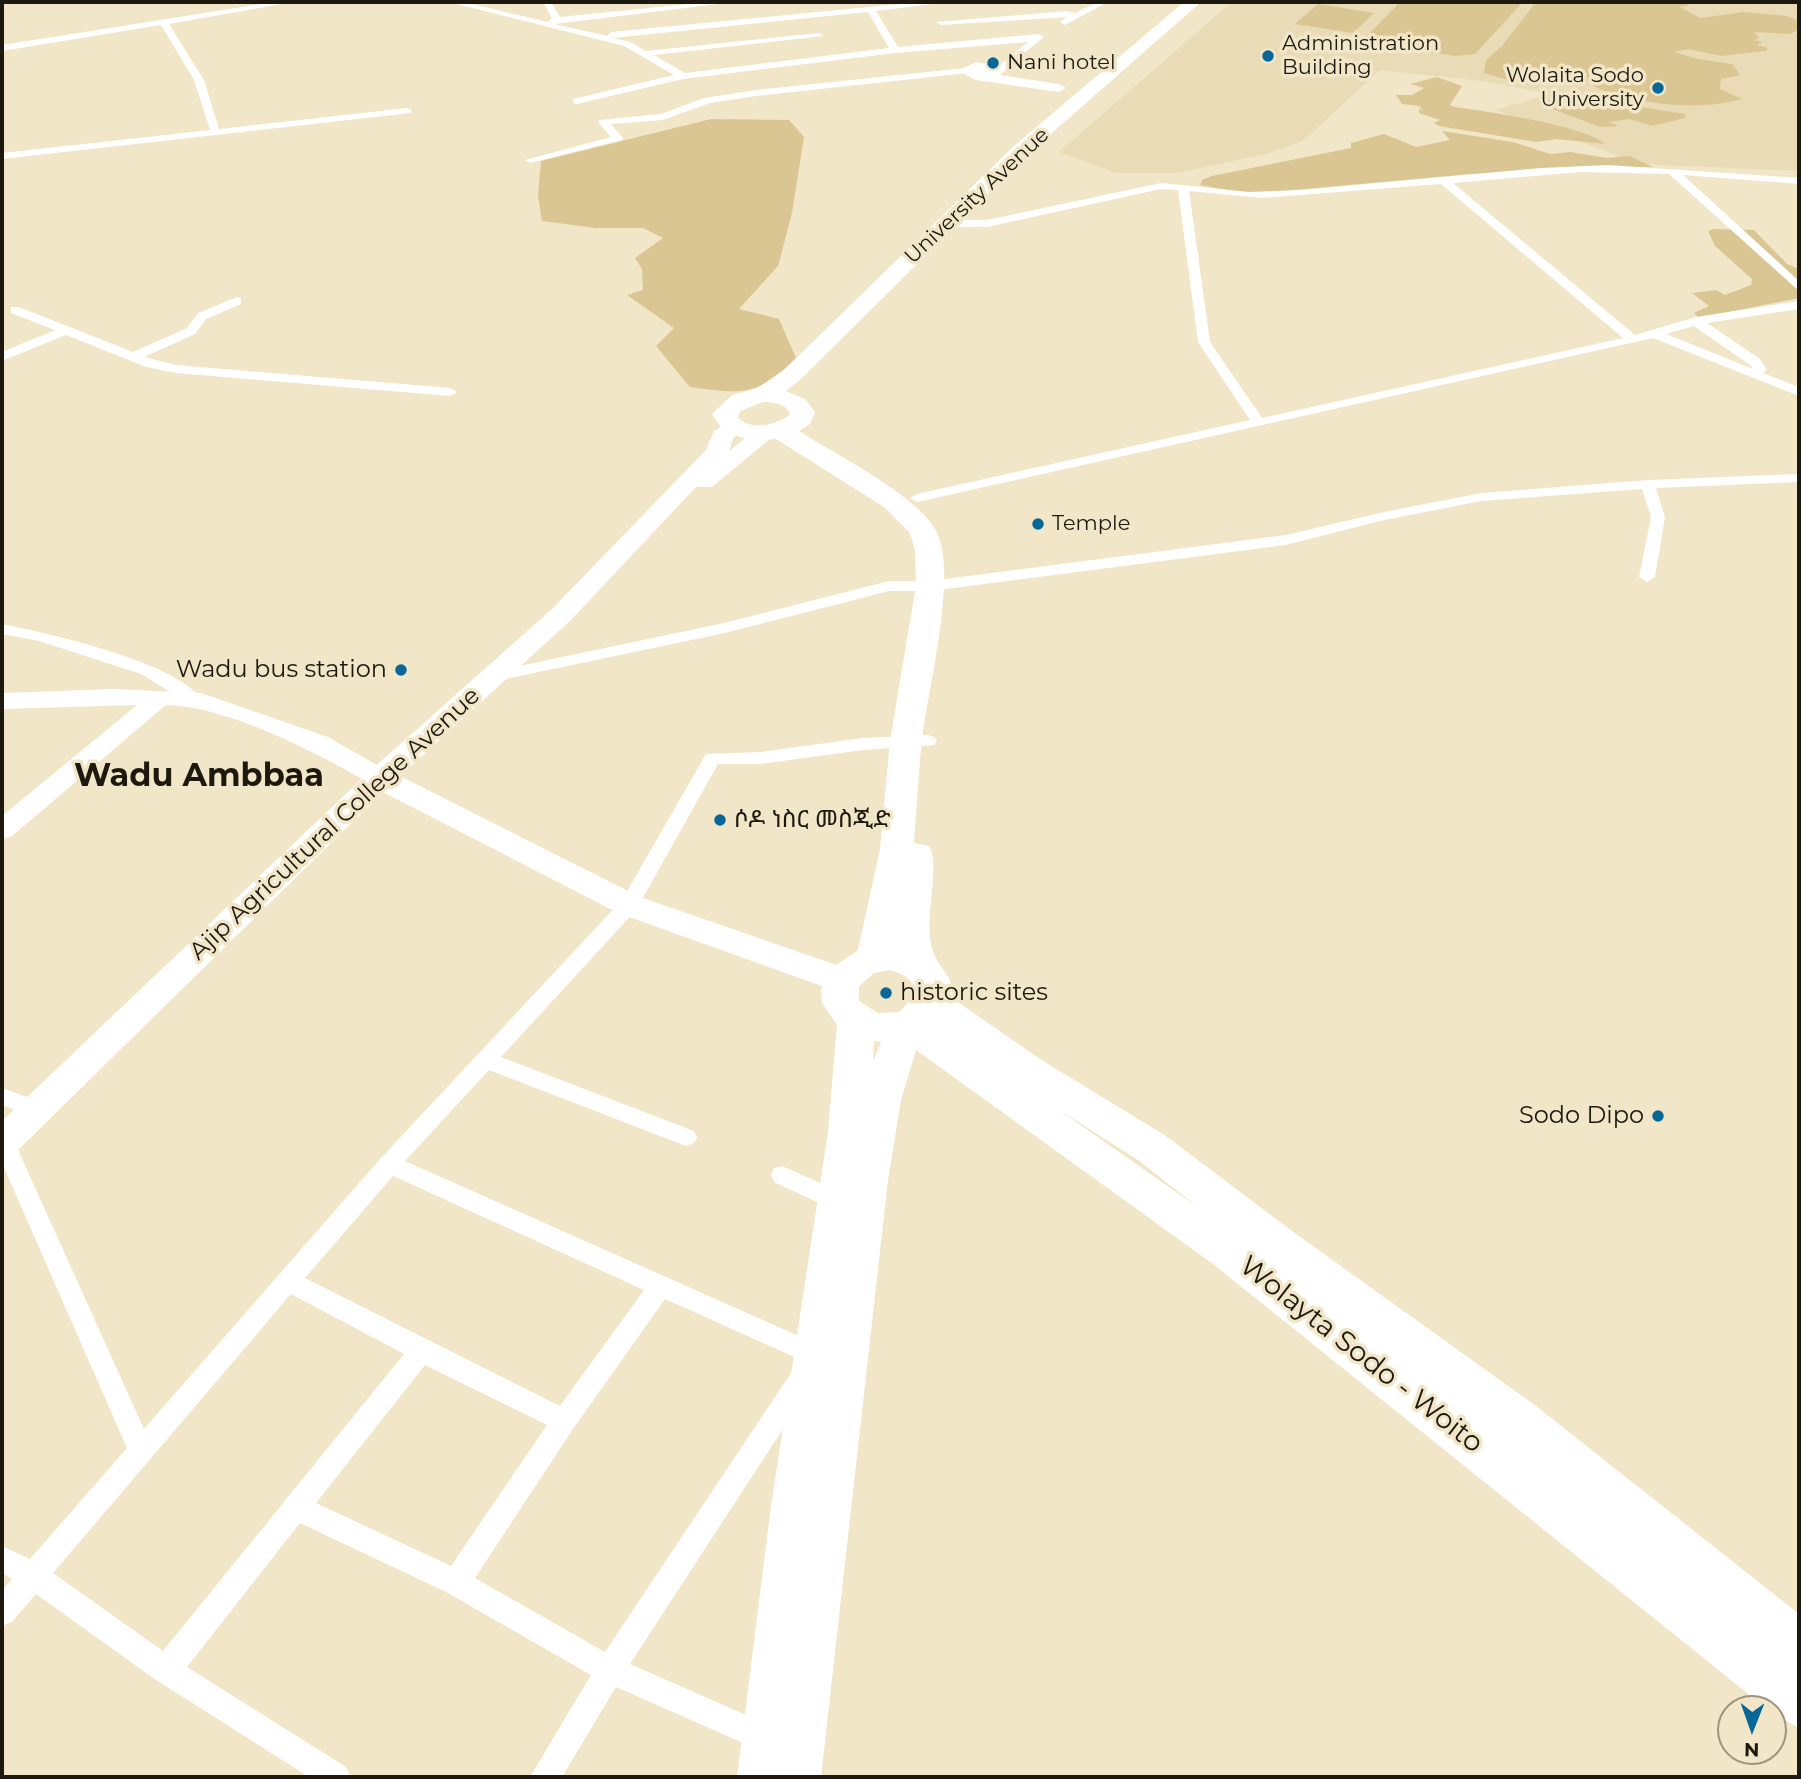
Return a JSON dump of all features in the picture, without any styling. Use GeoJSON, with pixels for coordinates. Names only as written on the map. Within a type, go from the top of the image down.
{"type":"FeatureCollection","features":[{"type":"Feature","properties":{"kind":"highway","name":"University Avenue"},"geometry":{"type":"LineString","coordinates":[[733,427],[726,421],[724,414],[729,407],[750,397],[764,395],[793,374],[1044,145],[1176,22],[1193,2]]}},
{"type":"Feature","properties":{"kind":"highway","name":"University Avenue"},"geometry":{"type":"LineString","coordinates":[[787,422],[806,382],[939,245],[1021,150],[1176,22],[1208,2]]}},
{"type":"Feature","properties":{"kind":"highway"},"geometry":{"type":"LineString","coordinates":[[764,395],[778,396],[787,422],[911,516],[923,531],[942,584]]}},
{"type":"Feature","properties":{"kind":"highway"},"geometry":{"type":"LineString","coordinates":[[733,427],[787,422],[835,454],[917,498],[942,527],[949,548],[917,741],[887,904],[879,925],[875,958]]}},
{"type":"Feature","properties":{"kind":"highway"},"geometry":{"type":"LineString","coordinates":[[766,1758],[795,1502],[831,1358],[867,1180],[882,1088],[891,1058],[922,999],[912,937],[917,741]]}},
{"type":"Feature","properties":{"kind":"highway"},"geometry":{"type":"LineString","coordinates":[[794,1777],[831,1358],[841,1203],[854,1090],[849,1000],[855,966],[875,958],[908,960],[922,999]]}},
{"type":"Feature","properties":{"kind":"highway"},"geometry":{"type":"LineString","coordinates":[[849,1000],[881,1028],[922,999]]}},
{"type":"Feature","properties":{"kind":"highway","name":"Wolayta Sodo - Woito"},"geometry":{"type":"LineString","coordinates":[[922,999],[1026,1070],[1152,1148],[1276,1244],[1520,1421],[1799,1646]]}},
{"type":"Feature","properties":{"kind":"highway","name":"Wolayta Sodo - Woito"},"geometry":{"type":"LineString","coordinates":[[922,999],[1228,1251],[1619,1556],[1799,1702]]}},
{"type":"Feature","properties":{"kind":"main road"},"geometry":{"type":"LineString","coordinates":[[982,71],[1088,93]]}},
{"type":"Feature","properties":{"kind":"main road","name":"University Avenue"},"geometry":{"type":"LineString","coordinates":[[668,505],[688,495],[787,422]]}},
{"type":"Feature","properties":{"kind":"main road"},"geometry":{"type":"LineString","coordinates":[[668,505],[677,490],[717,452],[722,436],[733,427]]}},
{"type":"Feature","properties":{"kind":"main road","name":"Ajip Agricultural College Avenue"},"geometry":{"type":"LineString","coordinates":[[2,1142],[380,778],[561,615],[668,505]]}},
{"type":"Feature","properties":{"kind":"main road"},"geometry":{"type":"LineString","coordinates":[[2,830],[134,722],[160,697]]}},
{"type":"Feature","properties":{"kind":"main road"},"geometry":{"type":"LineString","coordinates":[[3,702],[192,698],[319,743],[380,778],[629,905],[849,1000]]}},
{"type":"Feature","properties":{"kind":"street"},"geometry":{"type":"LineString","coordinates":[[202,18],[212,2]]}},
{"type":"Feature","properties":{"kind":"street"},"geometry":{"type":"LineString","coordinates":[[2,48],[166,24],[289,2]]}},
{"type":"Feature","properties":{"kind":"street"},"geometry":{"type":"LineString","coordinates":[[453,2],[599,37],[648,53],[683,76]]}},
{"type":"Feature","properties":{"kind":"street"},"geometry":{"type":"LineString","coordinates":[[547,2],[558,20]]}},
{"type":"Feature","properties":{"kind":"street"},"geometry":{"type":"LineString","coordinates":[[609,2],[616,14]]}},
{"type":"Feature","properties":{"kind":"street"},"geometry":{"type":"LineString","coordinates":[[534,23],[677,4],[731,2]]}},
{"type":"Feature","properties":{"kind":"street"},"geometry":{"type":"LineString","coordinates":[[801,2],[840,69]]}},
{"type":"Feature","properties":{"kind":"street"},"geometry":{"type":"LineString","coordinates":[[927,2],[956,43],[982,71]]}},
{"type":"Feature","properties":{"kind":"street"},"geometry":{"type":"LineString","coordinates":[[599,37],[945,2]]}},
{"type":"Feature","properties":{"kind":"street"},"geometry":{"type":"LineString","coordinates":[[1069,2],[1072,15]]}},
{"type":"Feature","properties":{"kind":"street"},"geometry":{"type":"LineString","coordinates":[[941,22],[1072,15],[1104,2]]}},
{"type":"Feature","properties":{"kind":"street"},"geometry":{"type":"LineString","coordinates":[[677,4],[693,27]]}},
{"type":"Feature","properties":{"kind":"street"},"geometry":{"type":"LineString","coordinates":[[870,9],[895,50]]}},
{"type":"Feature","properties":{"kind":"street"},"geometry":{"type":"LineString","coordinates":[[748,11],[756,20]]}},
{"type":"Feature","properties":{"kind":"street"},"geometry":{"type":"LineString","coordinates":[[166,24],[199,80],[216,134]]}},
{"type":"Feature","properties":{"kind":"street"},"geometry":{"type":"LineString","coordinates":[[530,160],[618,138],[603,122],[663,117],[708,100],[840,69],[895,50],[1041,35],[982,71],[840,69],[683,76],[578,101]]}},
{"type":"Feature","properties":{"kind":"street"},"geometry":{"type":"LineString","coordinates":[[648,53],[819,36]]}},
{"type":"Feature","properties":{"kind":"street"},"geometry":{"type":"LineString","coordinates":[[2,156],[407,111]]}},
{"type":"Feature","properties":{"kind":"street"},"geometry":{"type":"LineString","coordinates":[[956,224],[995,223],[1010,216],[1161,186],[1261,195],[1498,173],[1583,169],[1672,171],[1799,181]]}},
{"type":"Feature","properties":{"kind":"street"},"geometry":{"type":"LineString","coordinates":[[1672,171],[1799,287]]}},
{"type":"Feature","properties":{"kind":"street"},"geometry":{"type":"LineString","coordinates":[[1443,180],[1633,340]]}},
{"type":"Feature","properties":{"kind":"street"},"geometry":{"type":"LineString","coordinates":[[1184,186],[1204,342],[1259,424]]}},
{"type":"Feature","properties":{"kind":"street"},"geometry":{"type":"LineString","coordinates":[[135,356],[191,331],[202,316],[237,301]]}},
{"type":"Feature","properties":{"kind":"street"},"geometry":{"type":"LineString","coordinates":[[917,498],[1633,340],[1696,321],[1799,305]]}},
{"type":"Feature","properties":{"kind":"street"},"geometry":{"type":"LineString","coordinates":[[15,310],[176,369],[450,392]]}},
{"type":"Feature","properties":{"kind":"street"},"geometry":{"type":"LineString","coordinates":[[1696,321],[1755,362],[1764,377]]}},
{"type":"Feature","properties":{"kind":"street"},"geometry":{"type":"LineString","coordinates":[[2,357],[66,330]]}},
{"type":"Feature","properties":{"kind":"street"},"geometry":{"type":"LineString","coordinates":[[1654,334],[1799,392]]}},
{"type":"Feature","properties":{"kind":"street"},"geometry":{"type":"LineString","coordinates":[[491,677],[725,628],[889,586],[942,584],[1286,540],[1482,496],[1648,484],[1799,478]]}},
{"type":"Feature","properties":{"kind":"street"},"geometry":{"type":"LineString","coordinates":[[1647,577],[1658,517],[1648,484]]}},
{"type":"Feature","properties":{"kind":"street"},"geometry":{"type":"LineString","coordinates":[[2,629],[42,637],[148,670],[192,698]]}},
{"type":"Feature","properties":{"kind":"street"},"geometry":{"type":"LineString","coordinates":[[2,1612],[389,1164],[629,905],[712,758],[760,758],[917,741]]}},
{"type":"Feature","properties":{"kind":"street"},"geometry":{"type":"LineString","coordinates":[[485,1060],[686,1137]]}},
{"type":"Feature","properties":{"kind":"street"},"geometry":{"type":"LineString","coordinates":[[2,1096],[36,1109]]}},
{"type":"Feature","properties":{"kind":"street"},"geometry":{"type":"LineString","coordinates":[[2,1142],[141,1451]]}},
{"type":"Feature","properties":{"kind":"street"},"geometry":{"type":"LineString","coordinates":[[389,1164],[831,1358],[610,1670],[545,1777]]}},
{"type":"Feature","properties":{"kind":"street"},"geometry":{"type":"LineString","coordinates":[[782,1175],[841,1203]]}},
{"type":"Feature","properties":{"kind":"street"},"geometry":{"type":"LineString","coordinates":[[289,1281],[421,1352],[564,1421]]}},
{"type":"Feature","properties":{"kind":"street"},"geometry":{"type":"LineString","coordinates":[[456,1582],[564,1421],[661,1285]]}},
{"type":"Feature","properties":{"kind":"street"},"geometry":{"type":"LineString","coordinates":[[166,1670],[421,1352]]}},
{"type":"Feature","properties":{"kind":"street"},"geometry":{"type":"LineString","coordinates":[[298,1508],[456,1582],[766,1758]]}},
{"type":"Feature","properties":{"kind":"street"},"geometry":{"type":"LineString","coordinates":[[2,1559],[34,1576],[166,1670],[336,1777]]}},
{"type":"Feature","properties":{"kind":"shaded area","name":"Wolaita Sodo University"},"geometry":{"type":"Polygon","coordinates":[[[1232,2],[1799,2],[1799,171],[1640,164],[1495,110],[1551,94],[1482,81],[1380,70],[1304,140],[1270,153],[1178,173],[1116,173],[1059,152],[1232,2]]]}},
{"type":"Feature","properties":{"kind":"shaded area"},"geometry":{"type":"Polygon","coordinates":[[[1400,2],[1523,2],[1475,54],[1455,56],[1361,42],[1400,2]]]}},
{"type":"Feature","properties":{"kind":"shaded area"},"geometry":{"type":"Polygon","coordinates":[[[1536,2],[1685,3],[1689,5],[1680,7],[1700,18],[1744,12],[1787,16],[1799,21],[1798,30],[1790,34],[1754,32],[1759,38],[1754,40],[1763,42],[1757,45],[1768,48],[1766,51],[1721,56],[1688,49],[1674,52],[1732,64],[1740,75],[1721,79],[1720,89],[1742,99],[1708,105],[1673,105],[1638,100],[1605,91],[1568,72],[1551,72],[1516,80],[1484,73],[1486,60],[1502,46],[1536,2]]]}},
{"type":"Feature","properties":{"kind":"shaded area"},"geometry":{"type":"Polygon","coordinates":[[[1318,4],[1374,13],[1353,33],[1295,24],[1318,4]]]}},
{"type":"Feature","properties":{"kind":"shaded area"},"geometry":{"type":"Polygon","coordinates":[[[1437,77],[1462,86],[1450,105],[1454,107],[1579,131],[1605,144],[1557,139],[1536,142],[1439,126],[1434,123],[1440,120],[1419,113],[1419,109],[1423,110],[1419,106],[1402,104],[1396,95],[1412,95],[1424,88],[1410,84],[1437,77]]]}},
{"type":"Feature","properties":{"kind":"shaded area"},"geometry":{"type":"Polygon","coordinates":[[[1562,94],[1685,114],[1685,118],[1653,126],[1629,119],[1609,122],[1618,126],[1600,127],[1539,104],[1562,94]]]}},
{"type":"Feature","properties":{"kind":"shaded area"},"geometry":{"type":"Polygon","coordinates":[[[711,119],[789,120],[804,137],[792,213],[778,266],[739,309],[779,319],[796,358],[770,380],[748,390],[723,391],[690,387],[656,346],[674,328],[627,295],[643,290],[642,269],[635,258],[663,238],[643,228],[596,228],[542,221],[538,196],[541,161],[711,119]]]}},
{"type":"Feature","properties":{"kind":"shaded area"},"geometry":{"type":"Polygon","coordinates":[[[1442,131],[1513,142],[1550,154],[1570,152],[1607,158],[1629,156],[1653,167],[1470,174],[1249,194],[1200,185],[1202,180],[1212,176],[1351,148],[1351,143],[1384,134],[1416,147],[1450,140],[1442,131]]]}},
{"type":"Feature","properties":{"kind":"shaded area"},"geometry":{"type":"Polygon","coordinates":[[[1754,230],[1787,264],[1799,269],[1799,298],[1699,318],[1694,313],[1709,306],[1692,293],[1716,290],[1725,295],[1751,285],[1752,279],[1715,246],[1708,231],[1754,230]]]}},
{"type":"Feature","properties":{"kind":"place","name":"Administration Building"},"geometry":{"type":"Point","coordinates":[1268,56]}},
{"type":"Feature","properties":{"kind":"place","name":"Nani hotel"},"geometry":{"type":"Point","coordinates":[993,63]}},
{"type":"Feature","properties":{"kind":"place","name":"Wolaita Sodo University"},"geometry":{"type":"Point","coordinates":[1658,88]}},
{"type":"Feature","properties":{"kind":"place","name":"Temple"},"geometry":{"type":"Point","coordinates":[1038,524]}},
{"type":"Feature","properties":{"kind":"place","name":"Wadu bus station"},"geometry":{"type":"Point","coordinates":[401,670]}},
{"type":"Feature","properties":{"kind":"place","name":"ሶዶ ነስር መስጂድ"},"geometry":{"type":"Point","coordinates":[720,820]}},
{"type":"Feature","properties":{"kind":"place","name":"historic sites"},"geometry":{"type":"Point","coordinates":[886,993]}},
{"type":"Feature","properties":{"kind":"place","name":"Sodo Dipo"},"geometry":{"type":"Point","coordinates":[1658,1116]}},
{"type":"Feature","properties":{"kind":"district","name":"Wadu Ambbaa"},"geometry":{"type":"Point","coordinates":[199,777]}}]}
